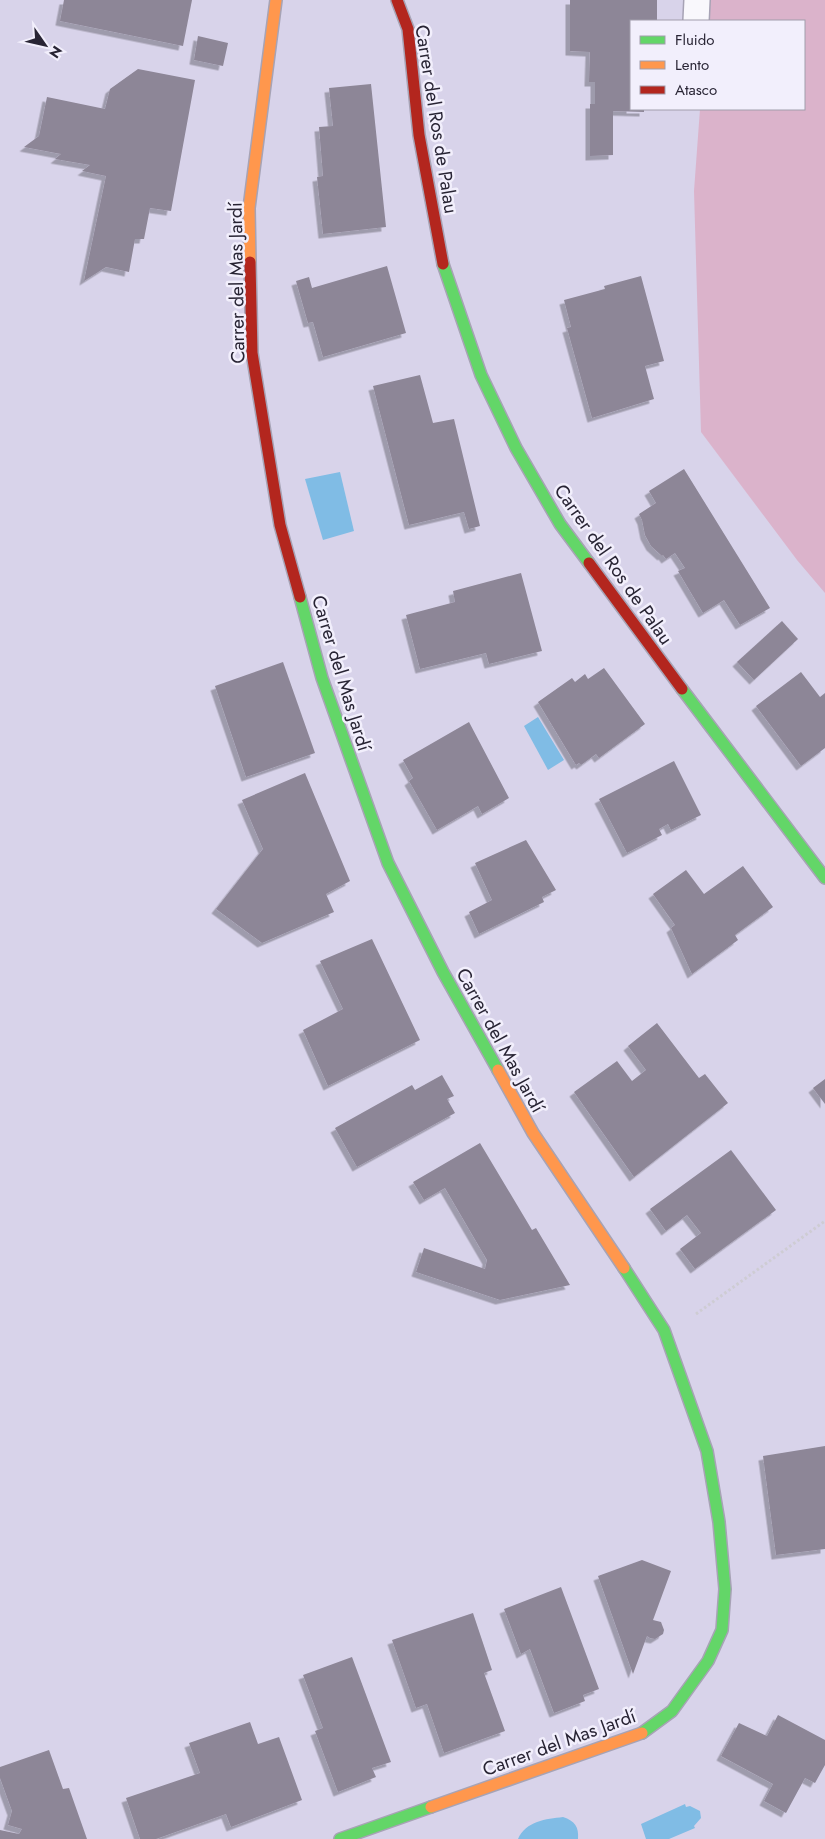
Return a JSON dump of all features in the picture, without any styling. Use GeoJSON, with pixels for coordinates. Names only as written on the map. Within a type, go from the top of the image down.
{"type":"FeatureCollection","features":[{"type":"Feature","properties":{"kind":"street","name":"Carrer del Mas Jardí"},"geometry":{"type":"LineString","coordinates":[[276,0],[249,208],[252,353],[280,525],[322,678],[388,863],[443,972],[533,1132],[664,1330],[707,1451],[719,1522],[725,1588],[722,1630],[708,1661],[672,1711],[642,1733],[340,1839]]}},
{"type":"Feature","properties":{"kind":"street","name":"Carrer del Ros de Palau"},"geometry":{"type":"LineString","coordinates":[[397,0],[408,28],[419,135],[444,267],[481,375],[516,448],[560,524],[632,623],[825,878]]}},
{"type":"Feature","properties":{"kind":"lane"},"geometry":{"type":"LineString","coordinates":[[696,20],[697,0]]}},
{"type":"Feature","properties":{"kind":"path"},"geometry":{"type":"LineString","coordinates":[[666,1336],[825,1221]]}},
{"type":"Feature","properties":{"kind":"shaded area"},"geometry":{"type":"Polygon","coordinates":[[[708,0],[825,0],[825,593],[797,560],[701,432],[694,191],[700,110],[805,110],[805,20],[707,20],[708,0]]]}},
{"type":"Feature","properties":{"kind":"water"},"geometry":{"type":"Polygon","coordinates":[[[340,472],[354,531],[323,540],[305,479],[340,472]]]}},
{"type":"Feature","properties":{"kind":"water"},"geometry":{"type":"Polygon","coordinates":[[[538,717],[564,760],[548,770],[524,726],[538,717]]]}},
{"type":"Feature","properties":{"kind":"water"},"geometry":{"type":"Polygon","coordinates":[[[685,1804],[686,1807],[690,1806],[700,1811],[701,1818],[694,1826],[695,1828],[669,1839],[646,1839],[641,1824],[685,1804]]]}},
{"type":"Feature","properties":{"kind":"water"},"geometry":{"type":"Polygon","coordinates":[[[563,1817],[571,1820],[575,1825],[578,1831],[578,1839],[518,1839],[526,1828],[537,1822],[563,1817]]]}},
{"type":"Feature","properties":{"kind":"building"},"geometry":{"type":"Polygon","coordinates":[[[64,0],[192,0],[183,46],[60,21],[64,0]]]}},
{"type":"Feature","properties":{"kind":"building"},"geometry":{"type":"Polygon","coordinates":[[[570,0],[657,0],[657,20],[630,20],[630,110],[644,110],[644,112],[613,111],[613,155],[590,156],[590,104],[595,104],[595,82],[589,82],[590,52],[570,51],[570,0]]]}},
{"type":"Feature","properties":{"kind":"building"},"geometry":{"type":"Polygon","coordinates":[[[198,36],[228,43],[223,66],[194,60],[198,36]]]}},
{"type":"Feature","properties":{"kind":"building"},"geometry":{"type":"Polygon","coordinates":[[[138,69],[195,80],[171,211],[150,208],[144,239],[135,239],[129,272],[106,267],[84,281],[106,176],[82,171],[90,165],[55,159],[61,154],[24,147],[39,136],[47,97],[105,109],[110,89],[138,69]]]}},
{"type":"Feature","properties":{"kind":"building"},"geometry":{"type":"Polygon","coordinates":[[[371,84],[386,227],[323,234],[317,177],[323,176],[319,127],[333,126],[329,88],[371,84]]]}},
{"type":"Feature","properties":{"kind":"building"},"geometry":{"type":"Polygon","coordinates":[[[387,266],[406,333],[323,357],[313,322],[308,323],[296,281],[309,277],[312,288],[387,266]]]}},
{"type":"Feature","properties":{"kind":"building"},"geometry":{"type":"Polygon","coordinates":[[[641,276],[664,361],[645,366],[654,399],[592,418],[567,328],[571,327],[564,300],[605,289],[604,286],[641,276]]]}},
{"type":"Feature","properties":{"kind":"building"},"geometry":{"type":"Polygon","coordinates":[[[420,375],[433,423],[454,419],[480,526],[469,529],[464,512],[409,525],[373,386],[420,375]]]}},
{"type":"Feature","properties":{"kind":"building"},"geometry":{"type":"Polygon","coordinates":[[[684,469],[770,608],[740,625],[724,600],[703,613],[678,571],[685,568],[675,553],[666,559],[651,546],[645,535],[639,514],[656,503],[649,491],[684,469]]]}},
{"type":"Feature","properties":{"kind":"building"},"geometry":{"type":"Polygon","coordinates":[[[521,573],[542,651],[489,664],[486,653],[420,669],[406,615],[455,602],[453,591],[521,573]]]}},
{"type":"Feature","properties":{"kind":"building"},"geometry":{"type":"Polygon","coordinates":[[[782,621],[798,639],[754,680],[737,662],[782,621]]]}},
{"type":"Feature","properties":{"kind":"building"},"geometry":{"type":"Polygon","coordinates":[[[283,662],[315,753],[246,777],[215,686],[283,662]]]}},
{"type":"Feature","properties":{"kind":"building"},"geometry":{"type":"Polygon","coordinates":[[[604,668],[645,724],[599,758],[596,754],[581,765],[579,763],[576,765],[538,702],[572,678],[575,682],[585,674],[588,679],[604,668]]]}},
{"type":"Feature","properties":{"kind":"building"},"geometry":{"type":"Polygon","coordinates":[[[801,672],[820,697],[825,693],[825,748],[801,766],[756,706],[801,672]]]}},
{"type":"Feature","properties":{"kind":"building"},"geometry":{"type":"Polygon","coordinates":[[[469,722],[509,798],[482,814],[478,806],[437,830],[409,781],[413,778],[403,760],[469,722]]]}},
{"type":"Feature","properties":{"kind":"building"},"geometry":{"type":"Polygon","coordinates":[[[674,761],[701,815],[671,830],[668,824],[659,829],[662,835],[627,853],[599,799],[674,761]]]}},
{"type":"Feature","properties":{"kind":"building"},"geometry":{"type":"Polygon","coordinates":[[[305,773],[350,881],[326,894],[334,912],[262,943],[216,909],[263,849],[242,800],[305,773]]]}},
{"type":"Feature","properties":{"kind":"building"},"geometry":{"type":"Polygon","coordinates":[[[526,840],[556,890],[542,897],[544,902],[479,934],[469,912],[492,900],[475,863],[526,840]]]}},
{"type":"Feature","properties":{"kind":"building"},"geometry":{"type":"Polygon","coordinates":[[[743,866],[773,907],[735,935],[738,940],[692,974],[671,928],[675,925],[653,894],[686,870],[704,894],[743,866]]]}},
{"type":"Feature","properties":{"kind":"building"},"geometry":{"type":"Polygon","coordinates":[[[372,939],[420,1040],[328,1086],[303,1030],[343,1009],[320,961],[372,939]]]}},
{"type":"Feature","properties":{"kind":"building"},"geometry":{"type":"Polygon","coordinates":[[[657,1023],[699,1078],[705,1074],[728,1103],[634,1177],[574,1092],[617,1061],[632,1081],[646,1070],[628,1046],[657,1023]]]}},
{"type":"Feature","properties":{"kind":"building"},"geometry":{"type":"Polygon","coordinates":[[[442,1075],[454,1096],[447,1099],[455,1113],[357,1167],[335,1128],[412,1085],[415,1090],[442,1075]]]}},
{"type":"Feature","properties":{"kind":"building"},"geometry":{"type":"Polygon","coordinates":[[[825,1079],[825,1104],[813,1088],[825,1079]]]}},
{"type":"Feature","properties":{"kind":"building"},"geometry":{"type":"Polygon","coordinates":[[[480,1143],[532,1230],[536,1228],[570,1285],[500,1300],[416,1272],[424,1248],[485,1269],[487,1260],[445,1188],[424,1200],[413,1182],[480,1143]]]}},
{"type":"Feature","properties":{"kind":"building"},"geometry":{"type":"Polygon","coordinates":[[[731,1150],[776,1210],[695,1269],[680,1249],[701,1233],[687,1215],[666,1231],[650,1209],[731,1150]]]}},
{"type":"Feature","properties":{"kind":"building"},"geometry":{"type":"Polygon","coordinates":[[[825,1446],[825,1549],[776,1555],[763,1456],[825,1446]]]}},
{"type":"Feature","properties":{"kind":"building"},"geometry":{"type":"Polygon","coordinates":[[[642,1560],[671,1571],[653,1620],[661,1622],[664,1630],[663,1634],[655,1639],[647,1636],[633,1674],[598,1576],[642,1560]]]}},
{"type":"Feature","properties":{"kind":"building"},"geometry":{"type":"Polygon","coordinates":[[[561,1587],[599,1689],[583,1695],[585,1701],[554,1713],[530,1649],[521,1654],[504,1609],[561,1587]]]}},
{"type":"Feature","properties":{"kind":"building"},"geometry":{"type":"Polygon","coordinates":[[[473,1613],[492,1670],[484,1673],[505,1731],[444,1753],[427,1704],[416,1708],[392,1640],[473,1613]]]}},
{"type":"Feature","properties":{"kind":"building"},"geometry":{"type":"Polygon","coordinates":[[[352,1657],[391,1762],[372,1768],[376,1777],[338,1792],[315,1731],[323,1728],[303,1675],[352,1657]]]}},
{"type":"Feature","properties":{"kind":"building"},"geometry":{"type":"Polygon","coordinates":[[[778,1715],[825,1740],[825,1765],[815,1783],[805,1778],[786,1813],[764,1801],[773,1784],[721,1756],[739,1723],[767,1736],[778,1715]]]}},
{"type":"Feature","properties":{"kind":"building"},"geometry":{"type":"Polygon","coordinates":[[[250,1722],[258,1744],[279,1737],[302,1800],[231,1827],[226,1814],[156,1839],[140,1839],[126,1798],[200,1773],[189,1743],[250,1722]]]}},
{"type":"Feature","properties":{"kind":"building"},"geometry":{"type":"Polygon","coordinates":[[[49,1750],[63,1789],[69,1788],[87,1839],[0,1839],[0,1830],[19,1834],[22,1829],[8,1825],[12,1811],[0,1778],[0,1767],[49,1750]]]}},
{"type":"Feature","properties":{"kind":"traffic: fast"},"geometry":{"type":"LineString","coordinates":[[443,264],[481,375],[516,448],[560,524],[589,563]]}},
{"type":"Feature","properties":{"kind":"traffic: fast"},"geometry":{"type":"LineString","coordinates":[[300,597],[322,678],[388,863],[443,972],[498,1070]]}},
{"type":"Feature","properties":{"kind":"traffic: fast"},"geometry":{"type":"LineString","coordinates":[[682,689],[825,878]]}},
{"type":"Feature","properties":{"kind":"traffic: fast"},"geometry":{"type":"LineString","coordinates":[[624,1268],[664,1330],[707,1451],[719,1522],[725,1589],[722,1630],[708,1661],[672,1711],[642,1733]]}},
{"type":"Feature","properties":{"kind":"traffic: fast"},"geometry":{"type":"LineString","coordinates":[[340,1839],[431,1807]]}},
{"type":"Feature","properties":{"kind":"traffic: slow"},"geometry":{"type":"LineString","coordinates":[[250,262],[249,208],[276,0]]}},
{"type":"Feature","properties":{"kind":"traffic: slow"},"geometry":{"type":"LineString","coordinates":[[498,1070],[533,1133],[624,1268]]}},
{"type":"Feature","properties":{"kind":"traffic: slow"},"geometry":{"type":"LineString","coordinates":[[431,1807],[642,1733]]}},
{"type":"Feature","properties":{"kind":"traffic: jam"},"geometry":{"type":"LineString","coordinates":[[397,0],[408,29],[419,135],[443,264]]}},
{"type":"Feature","properties":{"kind":"traffic: jam"},"geometry":{"type":"LineString","coordinates":[[250,262],[252,353],[280,525],[300,597]]}},
{"type":"Feature","properties":{"kind":"traffic: jam"},"geometry":{"type":"LineString","coordinates":[[589,563],[682,689]]}}]}
